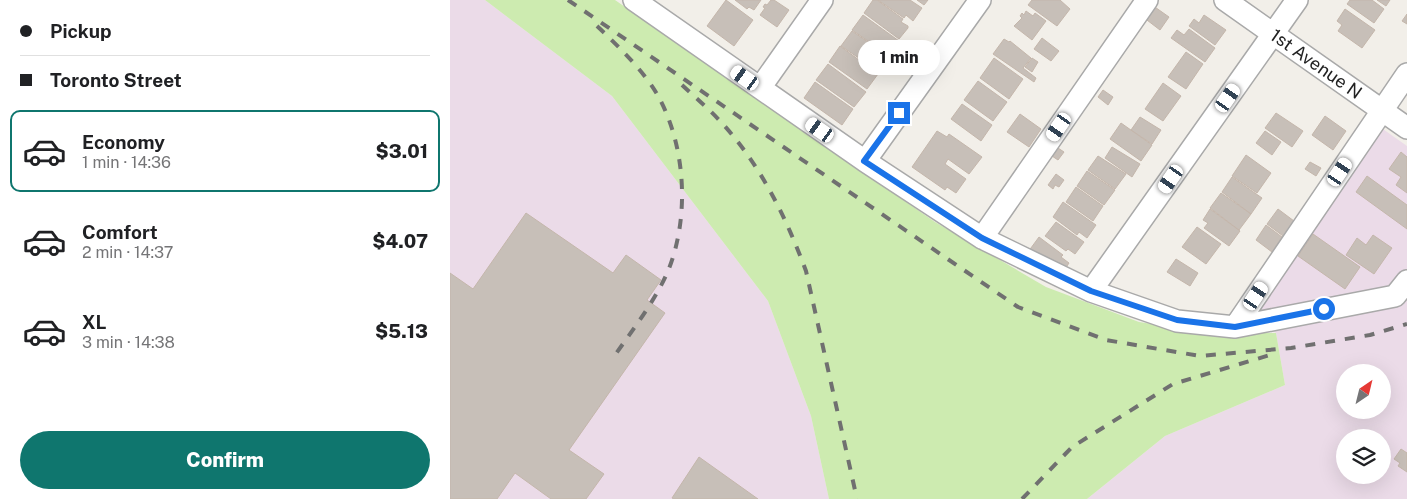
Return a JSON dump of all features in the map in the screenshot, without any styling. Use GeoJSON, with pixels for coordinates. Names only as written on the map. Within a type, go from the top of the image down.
{"type":"FeatureCollection","features":[{"type":"Feature","properties":{"kind":"street"},"geometry":{"type":"LineString","coordinates":[[634,0],[657,6],[760,88],[864,161],[982,238],[1091,291],[1177,320],[1235,327],[1395,296],[1407,281]]}},
{"type":"Feature","properties":{"kind":"street"},"geometry":{"type":"LineString","coordinates":[[760,88],[822,0]]}},
{"type":"Feature","properties":{"kind":"street"},"geometry":{"type":"LineString","coordinates":[[864,161],[980,0]]}},
{"type":"Feature","properties":{"kind":"street"},"geometry":{"type":"LineString","coordinates":[[982,238],[1147,0]]}},
{"type":"Feature","properties":{"kind":"street","name":"1st Avenue N"},"geometry":{"type":"LineString","coordinates":[[1225,0],[1407,128]]}},
{"type":"Feature","properties":{"kind":"street"},"geometry":{"type":"LineString","coordinates":[[1091,291],[1297,0]]}},
{"type":"Feature","properties":{"kind":"street"},"geometry":{"type":"LineString","coordinates":[[1235,327],[1407,74]]}},
{"type":"Feature","properties":{"kind":"shaded area"},"geometry":{"type":"Polygon","coordinates":[[[450,0],[485,0],[612,96],[768,301],[811,416],[829,499],[450,499],[450,0]]]}},
{"type":"Feature","properties":{"kind":"shaded area"},"geometry":{"type":"Polygon","coordinates":[[[1380,127],[1407,146],[1407,499],[1087,499],[1165,436],[1285,385],[1276,333],[1250,315],[1380,127]]]}},
{"type":"Feature","properties":{"kind":"green space"},"geometry":{"type":"Polygon","coordinates":[[[485,0],[615,0],[935,222],[1046,287],[1139,322],[1211,333],[1276,333],[1285,385],[1165,436],[1087,499],[829,499],[811,416],[768,301],[612,96],[485,0]]]}},
{"type":"Feature","properties":{"kind":"building"},"geometry":{"type":"Polygon","coordinates":[[[726,0],[753,20],[734,46],[707,26],[726,0]]]}},
{"type":"Feature","properties":{"kind":"building"},"geometry":{"type":"Polygon","coordinates":[[[735,0],[761,0],[754,10],[749,7],[747,9],[735,0]]]}},
{"type":"Feature","properties":{"kind":"building"},"geometry":{"type":"Polygon","coordinates":[[[771,0],[789,10],[777,27],[760,15],[765,8],[763,7],[765,4],[767,5],[771,0]]]}},
{"type":"Feature","properties":{"kind":"building"},"geometry":{"type":"Polygon","coordinates":[[[873,0],[877,0],[903,19],[901,22],[908,26],[899,39],[864,13],[873,0]]]}},
{"type":"Feature","properties":{"kind":"building"},"geometry":{"type":"Polygon","coordinates":[[[878,0],[910,0],[922,8],[913,21],[906,15],[904,18],[878,0]]]}},
{"type":"Feature","properties":{"kind":"building"},"geometry":{"type":"Polygon","coordinates":[[[917,0],[928,0],[924,5],[917,0]]]}},
{"type":"Feature","properties":{"kind":"building"},"geometry":{"type":"Polygon","coordinates":[[[1032,0],[1060,0],[1070,9],[1057,26],[1028,5],[1032,0]]]}},
{"type":"Feature","properties":{"kind":"building"},"geometry":{"type":"Polygon","coordinates":[[[1350,0],[1372,0],[1384,9],[1374,23],[1347,4],[1350,0]]]}},
{"type":"Feature","properties":{"kind":"building"},"geometry":{"type":"Polygon","coordinates":[[[1377,0],[1390,0],[1386,6],[1377,0]]]}},
{"type":"Feature","properties":{"kind":"building"},"geometry":{"type":"Polygon","coordinates":[[[1152,5],[1169,17],[1160,30],[1143,17],[1152,5]]]}},
{"type":"Feature","properties":{"kind":"building"},"geometry":{"type":"Polygon","coordinates":[[[1345,9],[1375,30],[1362,48],[1338,31],[1342,25],[1337,21],[1345,9]]]}},
{"type":"Feature","properties":{"kind":"building"},"geometry":{"type":"Polygon","coordinates":[[[1026,11],[1033,16],[1035,13],[1046,21],[1032,40],[1014,26],[1022,18],[1020,16],[1022,13],[1024,15],[1026,11]]]}},
{"type":"Feature","properties":{"kind":"building"},"geometry":{"type":"Polygon","coordinates":[[[1407,14],[1407,24],[1402,21],[1407,14]]]}},
{"type":"Feature","properties":{"kind":"building"},"geometry":{"type":"Polygon","coordinates":[[[863,15],[899,41],[891,53],[883,47],[881,50],[852,30],[863,15]]]}},
{"type":"Feature","properties":{"kind":"building"},"geometry":{"type":"Polygon","coordinates":[[[1204,15],[1226,30],[1215,45],[1189,26],[1194,19],[1199,23],[1204,15]]]}},
{"type":"Feature","properties":{"kind":"building"},"geometry":{"type":"Polygon","coordinates":[[[1189,29],[1215,48],[1205,62],[1171,38],[1177,30],[1184,35],[1189,29]]]}},
{"type":"Feature","properties":{"kind":"building"},"geometry":{"type":"Polygon","coordinates":[[[852,31],[881,51],[879,54],[886,59],[878,71],[841,46],[852,31]]]}},
{"type":"Feature","properties":{"kind":"building"},"geometry":{"type":"Polygon","coordinates":[[[1042,38],[1059,51],[1051,61],[1034,49],[1042,38]]]}},
{"type":"Feature","properties":{"kind":"building"},"geometry":{"type":"Polygon","coordinates":[[[1004,39],[1010,41],[1031,58],[1023,68],[1036,78],[1034,82],[993,54],[1004,39]]]}},
{"type":"Feature","properties":{"kind":"building"},"geometry":{"type":"Polygon","coordinates":[[[840,46],[878,74],[867,89],[829,62],[840,46]]]}},
{"type":"Feature","properties":{"kind":"building"},"geometry":{"type":"Polygon","coordinates":[[[1186,52],[1203,64],[1186,89],[1168,77],[1186,52]]]}},
{"type":"Feature","properties":{"kind":"building"},"geometry":{"type":"Polygon","coordinates":[[[994,58],[1023,79],[1009,99],[980,78],[994,58]]]}},
{"type":"Feature","properties":{"kind":"building"},"geometry":{"type":"Polygon","coordinates":[[[1032,58],[1038,62],[1032,72],[1025,67],[1032,58]]]}},
{"type":"Feature","properties":{"kind":"building"},"geometry":{"type":"Polygon","coordinates":[[[828,64],[866,92],[854,107],[816,80],[828,64]]]}},
{"type":"Feature","properties":{"kind":"building"},"geometry":{"type":"Polygon","coordinates":[[[978,81],[1007,102],[993,121],[964,100],[978,81]]]}},
{"type":"Feature","properties":{"kind":"building"},"geometry":{"type":"Polygon","coordinates":[[[815,82],[853,109],[842,125],[804,98],[815,82]]]}},
{"type":"Feature","properties":{"kind":"building"},"geometry":{"type":"Polygon","coordinates":[[[1163,83],[1181,96],[1163,121],[1145,109],[1163,83]]]}},
{"type":"Feature","properties":{"kind":"building"},"geometry":{"type":"Polygon","coordinates":[[[1103,90],[1113,97],[1108,105],[1098,97],[1103,90]]]}},
{"type":"Feature","properties":{"kind":"building"},"geometry":{"type":"Polygon","coordinates":[[[962,104],[992,125],[981,141],[951,119],[962,104]]]}},
{"type":"Feature","properties":{"kind":"building"},"geometry":{"type":"Polygon","coordinates":[[[1276,113],[1303,131],[1292,147],[1265,128],[1276,113]]]}},
{"type":"Feature","properties":{"kind":"building"},"geometry":{"type":"Polygon","coordinates":[[[1020,114],[1041,129],[1029,147],[1007,132],[1020,114]]]}},
{"type":"Feature","properties":{"kind":"building"},"geometry":{"type":"Polygon","coordinates":[[[1325,116],[1346,131],[1333,150],[1312,135],[1325,116]]]}},
{"type":"Feature","properties":{"kind":"building"},"geometry":{"type":"Polygon","coordinates":[[[1140,117],[1161,130],[1152,144],[1131,130],[1140,117]]]}},
{"type":"Feature","properties":{"kind":"building"},"geometry":{"type":"Polygon","coordinates":[[[1121,123],[1152,145],[1141,161],[1110,139],[1121,123]]]}},
{"type":"Feature","properties":{"kind":"building"},"geometry":{"type":"Polygon","coordinates":[[[937,131],[947,137],[949,134],[982,157],[969,174],[948,159],[945,164],[966,179],[956,193],[947,187],[945,190],[912,167],[937,131]]]}},
{"type":"Feature","properties":{"kind":"building"},"geometry":{"type":"Polygon","coordinates":[[[1265,131],[1281,142],[1272,155],[1256,143],[1265,131]]]}},
{"type":"Feature","properties":{"kind":"building"},"geometry":{"type":"Polygon","coordinates":[[[1055,146],[1064,152],[1058,160],[1049,154],[1055,146]]]}},
{"type":"Feature","properties":{"kind":"building"},"geometry":{"type":"Polygon","coordinates":[[[1112,147],[1140,164],[1132,177],[1105,158],[1112,147]]]}},
{"type":"Feature","properties":{"kind":"building"},"geometry":{"type":"Polygon","coordinates":[[[1401,152],[1407,157],[1407,193],[1396,185],[1401,177],[1389,169],[1401,152]]]}},
{"type":"Feature","properties":{"kind":"building"},"geometry":{"type":"Polygon","coordinates":[[[1246,155],[1271,173],[1257,193],[1232,176],[1246,155]]]}},
{"type":"Feature","properties":{"kind":"building"},"geometry":{"type":"Polygon","coordinates":[[[1098,156],[1126,174],[1115,189],[1088,170],[1098,156]]]}},
{"type":"Feature","properties":{"kind":"building"},"geometry":{"type":"Polygon","coordinates":[[[1310,162],[1321,168],[1316,176],[1305,169],[1310,162]]]}},
{"type":"Feature","properties":{"kind":"building"},"geometry":{"type":"Polygon","coordinates":[[[1087,171],[1115,190],[1104,205],[1077,186],[1087,171]]]}},
{"type":"Feature","properties":{"kind":"building"},"geometry":{"type":"Polygon","coordinates":[[[1056,174],[1064,180],[1059,187],[1055,185],[1053,189],[1048,185],[1056,174]]]}},
{"type":"Feature","properties":{"kind":"building"},"geometry":{"type":"Polygon","coordinates":[[[1367,176],[1407,205],[1407,229],[1356,192],[1367,176]]]}},
{"type":"Feature","properties":{"kind":"building"},"geometry":{"type":"Polygon","coordinates":[[[1232,177],[1262,198],[1251,214],[1222,192],[1232,177]]]}},
{"type":"Feature","properties":{"kind":"building"},"geometry":{"type":"Polygon","coordinates":[[[1076,187],[1103,206],[1093,221],[1066,202],[1076,187]]]}},
{"type":"Feature","properties":{"kind":"building"},"geometry":{"type":"Polygon","coordinates":[[[1221,193],[1251,214],[1239,230],[1210,208],[1221,193]]]}},
{"type":"Feature","properties":{"kind":"building"},"geometry":{"type":"Polygon","coordinates":[[[1063,202],[1096,225],[1087,238],[1079,232],[1077,235],[1053,217],[1063,202]]]}},
{"type":"Feature","properties":{"kind":"building"},"geometry":{"type":"Polygon","coordinates":[[[1210,209],[1240,231],[1229,246],[1204,228],[1208,223],[1203,220],[1210,209]]]}},
{"type":"Feature","properties":{"kind":"building"},"geometry":{"type":"Polygon","coordinates":[[[1278,209],[1294,221],[1283,236],[1267,224],[1278,209]]]}},
{"type":"Feature","properties":{"kind":"building"},"geometry":{"type":"Polygon","coordinates":[[[526,213],[613,273],[626,255],[661,280],[647,300],[665,313],[569,450],[604,474],[586,499],[551,499],[515,473],[497,499],[450,499],[450,273],[473,289],[526,213]]]}},
{"type":"Feature","properties":{"kind":"building"},"geometry":{"type":"Polygon","coordinates":[[[1056,222],[1084,242],[1075,254],[1068,249],[1066,251],[1045,236],[1056,222]]]}},
{"type":"Feature","properties":{"kind":"building"},"geometry":{"type":"Polygon","coordinates":[[[1266,225],[1282,237],[1272,252],[1256,240],[1266,225]]]}},
{"type":"Feature","properties":{"kind":"building"},"geometry":{"type":"Polygon","coordinates":[[[1197,227],[1221,244],[1206,264],[1182,247],[1197,227]]]}},
{"type":"Feature","properties":{"kind":"building"},"geometry":{"type":"Polygon","coordinates":[[[1313,234],[1360,267],[1345,289],[1298,256],[1313,234]]]}},
{"type":"Feature","properties":{"kind":"building"},"geometry":{"type":"Polygon","coordinates":[[[1373,235],[1392,248],[1374,274],[1346,255],[1357,238],[1366,245],[1373,235]]]}},
{"type":"Feature","properties":{"kind":"building"},"geometry":{"type":"Polygon","coordinates":[[[1039,237],[1063,255],[1061,257],[1069,263],[1061,275],[1028,252],[1039,237]]]}},
{"type":"Feature","properties":{"kind":"building"},"geometry":{"type":"Polygon","coordinates":[[[1176,259],[1198,273],[1190,286],[1167,272],[1176,259]]]}},
{"type":"Feature","properties":{"kind":"building"},"geometry":{"type":"Polygon","coordinates":[[[1401,449],[1407,453],[1407,472],[1398,466],[1400,463],[1394,459],[1401,449]]]}},
{"type":"Feature","properties":{"kind":"building"},"geometry":{"type":"Polygon","coordinates":[[[699,457],[758,499],[672,498],[699,457]]]}},
{"type":"Feature","properties":{"kind":"railway"},"geometry":{"type":"LineString","coordinates":[[568,0],[1018,307],[1106,340],[1200,356],[1291,348],[1370,335],[1407,324]]}},
{"type":"Feature","properties":{"kind":"railway"},"geometry":{"type":"LineString","coordinates":[[597,26],[637,67],[657,94],[667,114],[674,136],[682,181],[680,228],[668,271],[651,304],[615,355]]}},
{"type":"Feature","properties":{"kind":"railway"},"geometry":{"type":"LineString","coordinates":[[682,85],[721,122],[748,155],[771,192],[790,231],[806,271],[857,499]]}},
{"type":"Feature","properties":{"kind":"railway"},"geometry":{"type":"LineString","coordinates":[[1022,499],[1072,447],[1173,384],[1270,355]]}},
{"type":"Feature","properties":{"kind":"route"},"geometry":{"type":"LineString","coordinates":[[899,113],[864,161],[982,238],[1091,291],[1177,320],[1235,327],[1324,309]]}}]}
